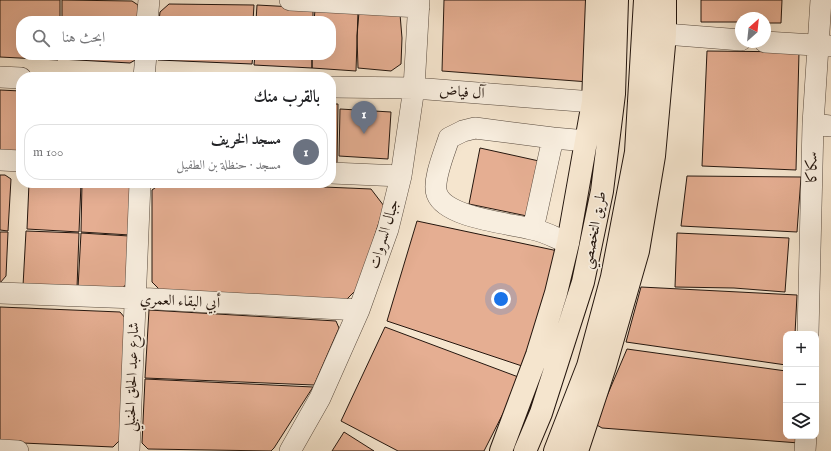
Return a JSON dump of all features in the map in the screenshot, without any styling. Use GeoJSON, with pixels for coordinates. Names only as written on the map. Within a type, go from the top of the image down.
{"type":"FeatureCollection","features":[{"type":"Feature","properties":{"kind":"main road"},"geometry":{"type":"LineString","coordinates":[[501,451],[537,355],[556,293],[568,243],[593,102],[597,0]]}},
{"type":"Feature","properties":{"kind":"main road","name":"طريق التخصصي"},"geometry":{"type":"LineString","coordinates":[[525,451],[541,413],[583,282],[602,191],[614,94],[617,0]]}},
{"type":"Feature","properties":{"kind":"main road","name":"طريق التخصصي"},"geometry":{"type":"LineString","coordinates":[[555,451],[588,366],[612,278],[636,152],[645,0]]}},
{"type":"Feature","properties":{"kind":"main road"},"geometry":{"type":"LineString","coordinates":[[577,451],[605,366],[638,251],[654,156],[665,34],[665,0]]}},
{"type":"Feature","properties":{"kind":"street"},"geometry":{"type":"LineString","coordinates":[[148,16],[149,0]]}},
{"type":"Feature","properties":{"kind":"street"},"geometry":{"type":"LineString","coordinates":[[290,0],[419,4]]}},
{"type":"Feature","properties":{"kind":"street","name":"سكاكا"},"geometry":{"type":"LineString","coordinates":[[808,331],[822,125],[824,46],[821,0]]}},
{"type":"Feature","properties":{"kind":"street","name":"جبال السروات"},"geometry":{"type":"LineString","coordinates":[[290,451],[320,398],[359,310],[388,229],[401,176],[414,88],[419,4]]}},
{"type":"Feature","properties":{"kind":"street"},"geometry":{"type":"LineString","coordinates":[[665,34],[735,40]]}},
{"type":"Feature","properties":{"kind":"street"},"geometry":{"type":"LineString","coordinates":[[771,42],[824,46]]}},
{"type":"Feature","properties":{"kind":"street"},"geometry":{"type":"LineString","coordinates":[[144,72],[146,60]]}},
{"type":"Feature","properties":{"kind":"street"},"geometry":{"type":"LineString","coordinates":[[0,77],[16,78]]}},
{"type":"Feature","properties":{"kind":"street","name":"آل فياض"},"geometry":{"type":"LineString","coordinates":[[336,87],[414,88],[593,102]]}},
{"type":"Feature","properties":{"kind":"street"},"geometry":{"type":"LineString","coordinates":[[568,243],[532,229],[495,222],[451,209],[440,201],[436,192],[437,179],[449,138],[463,131],[475,128],[587,141]]}},
{"type":"Feature","properties":{"kind":"street"},"geometry":{"type":"LineString","coordinates":[[532,229],[553,138]]}},
{"type":"Feature","properties":{"kind":"street"},"geometry":{"type":"LineString","coordinates":[[0,160],[16,161]]}},
{"type":"Feature","properties":{"kind":"street"},"geometry":{"type":"LineString","coordinates":[[336,173],[401,176]]}},
{"type":"Feature","properties":{"kind":"street","name":"شارع عبد الحلق الحنبلي"},"geometry":{"type":"LineString","coordinates":[[129,451],[140,188]]}},
{"type":"Feature","properties":{"kind":"street","name":"أبي البقاء العمري"},"geometry":{"type":"LineString","coordinates":[[0,293],[136,298],[359,310]]}},
{"type":"Feature","properties":{"kind":"street"},"geometry":{"type":"LineString","coordinates":[[805,451],[806,439]]}},
{"type":"Feature","properties":{"kind":"street"},"geometry":{"type":"LineString","coordinates":[[0,450],[18,451]]}},
{"type":"Feature","properties":{"kind":"building"},"geometry":{"type":"Polygon","coordinates":[[[0,0],[60,0],[60,16],[16,16],[16,58],[0,57],[0,0]]]}},
{"type":"Feature","properties":{"kind":"building"},"geometry":{"type":"Polygon","coordinates":[[[62,0],[132,1],[138,5],[138,16],[62,16],[62,0]]]}},
{"type":"Feature","properties":{"kind":"building"},"geometry":{"type":"Polygon","coordinates":[[[444,0],[589,0],[589,82],[442,71],[444,0]]]}},
{"type":"Feature","properties":{"kind":"building"},"geometry":{"type":"Polygon","coordinates":[[[701,0],[782,0],[781,23],[771,23],[771,12],[735,12],[735,22],[701,22],[701,0]]]}},
{"type":"Feature","properties":{"kind":"building"},"geometry":{"type":"Polygon","coordinates":[[[169,4],[254,5],[253,16],[160,16],[160,12],[169,4]]]}},
{"type":"Feature","properties":{"kind":"building"},"geometry":{"type":"Polygon","coordinates":[[[257,5],[313,8],[313,16],[256,16],[257,5]]]}},
{"type":"Feature","properties":{"kind":"building"},"geometry":{"type":"Polygon","coordinates":[[[315,10],[358,11],[356,71],[312,68],[312,60],[336,60],[336,16],[314,16],[315,10]]]}},
{"type":"Feature","properties":{"kind":"building"},"geometry":{"type":"Polygon","coordinates":[[[359,12],[400,14],[402,38],[401,64],[391,71],[358,68],[357,36],[359,12]]]}},
{"type":"Feature","properties":{"kind":"building"},"geometry":{"type":"Polygon","coordinates":[[[707,51],[799,52],[796,170],[702,166],[707,51]]]}},
{"type":"Feature","properties":{"kind":"building"},"geometry":{"type":"Polygon","coordinates":[[[78,60],[135,60],[130,63],[78,60]]]}},
{"type":"Feature","properties":{"kind":"building"},"geometry":{"type":"Polygon","coordinates":[[[158,60],[252,60],[252,64],[158,60]]]}},
{"type":"Feature","properties":{"kind":"building"},"geometry":{"type":"Polygon","coordinates":[[[254,60],[312,60],[312,68],[254,65],[254,60]]]}},
{"type":"Feature","properties":{"kind":"building"},"geometry":{"type":"Polygon","coordinates":[[[0,90],[16,91],[16,152],[0,151],[0,90]]]}},
{"type":"Feature","properties":{"kind":"building"},"geometry":{"type":"Polygon","coordinates":[[[336,104],[338,104],[337,163],[336,104]]]}},
{"type":"Feature","properties":{"kind":"building"},"geometry":{"type":"Polygon","coordinates":[[[340,109],[391,112],[388,159],[339,156],[340,109]]]}},
{"type":"Feature","properties":{"kind":"building"},"geometry":{"type":"Polygon","coordinates":[[[480,148],[539,161],[527,216],[469,204],[480,148]]]}},
{"type":"Feature","properties":{"kind":"building"},"geometry":{"type":"Polygon","coordinates":[[[0,175],[5,175],[11,179],[8,231],[0,230],[0,175]]]}},
{"type":"Feature","properties":{"kind":"building"},"geometry":{"type":"Polygon","coordinates":[[[687,176],[801,177],[797,232],[681,226],[687,176]]]}},
{"type":"Feature","properties":{"kind":"building"},"geometry":{"type":"Polygon","coordinates":[[[29,188],[81,188],[79,232],[27,229],[29,188]]]}},
{"type":"Feature","properties":{"kind":"building"},"geometry":{"type":"Polygon","coordinates":[[[82,188],[130,188],[130,235],[81,232],[82,188]]]}},
{"type":"Feature","properties":{"kind":"building"},"geometry":{"type":"Polygon","coordinates":[[[155,188],[336,188],[371,189],[384,206],[359,287],[346,300],[163,293],[152,282],[152,190],[155,188]]]}},
{"type":"Feature","properties":{"kind":"building"},"geometry":{"type":"Polygon","coordinates":[[[417,221],[558,251],[525,367],[387,321],[417,221]]]}},
{"type":"Feature","properties":{"kind":"building"},"geometry":{"type":"Polygon","coordinates":[[[26,231],[79,233],[77,288],[23,286],[26,231]]]}},
{"type":"Feature","properties":{"kind":"building"},"geometry":{"type":"Polygon","coordinates":[[[0,232],[8,232],[6,276],[0,283],[0,232]]]}},
{"type":"Feature","properties":{"kind":"building"},"geometry":{"type":"Polygon","coordinates":[[[81,233],[129,236],[128,282],[121,290],[78,288],[81,233]]]}},
{"type":"Feature","properties":{"kind":"building"},"geometry":{"type":"Polygon","coordinates":[[[677,233],[789,238],[785,292],[734,288],[675,287],[677,233]]]}},
{"type":"Feature","properties":{"kind":"building"},"geometry":{"type":"Polygon","coordinates":[[[641,287],[797,295],[795,331],[783,331],[783,365],[626,342],[641,287]]]}},
{"type":"Feature","properties":{"kind":"building"},"geometry":{"type":"Polygon","coordinates":[[[0,307],[120,312],[126,319],[122,438],[113,447],[0,442],[0,307]]]}},
{"type":"Feature","properties":{"kind":"building"},"geometry":{"type":"Polygon","coordinates":[[[149,310],[336,321],[339,328],[314,385],[145,378],[149,310]]]}},
{"type":"Feature","properties":{"kind":"building"},"geometry":{"type":"Polygon","coordinates":[[[385,327],[521,378],[484,451],[398,451],[341,421],[385,327]]]}},
{"type":"Feature","properties":{"kind":"building"},"geometry":{"type":"Polygon","coordinates":[[[627,349],[783,371],[783,439],[799,439],[799,443],[602,428],[595,424],[627,349]]]}},
{"type":"Feature","properties":{"kind":"building"},"geometry":{"type":"Polygon","coordinates":[[[145,379],[313,387],[271,451],[148,449],[142,443],[145,379]]]}},
{"type":"Feature","properties":{"kind":"building"},"geometry":{"type":"Polygon","coordinates":[[[344,432],[374,451],[332,451],[344,432]]]}},
{"type":"Feature","properties":{"kind":"place","name":"مسجد الخريف"},"geometry":{"type":"Point","coordinates":[364,134]}}]}
